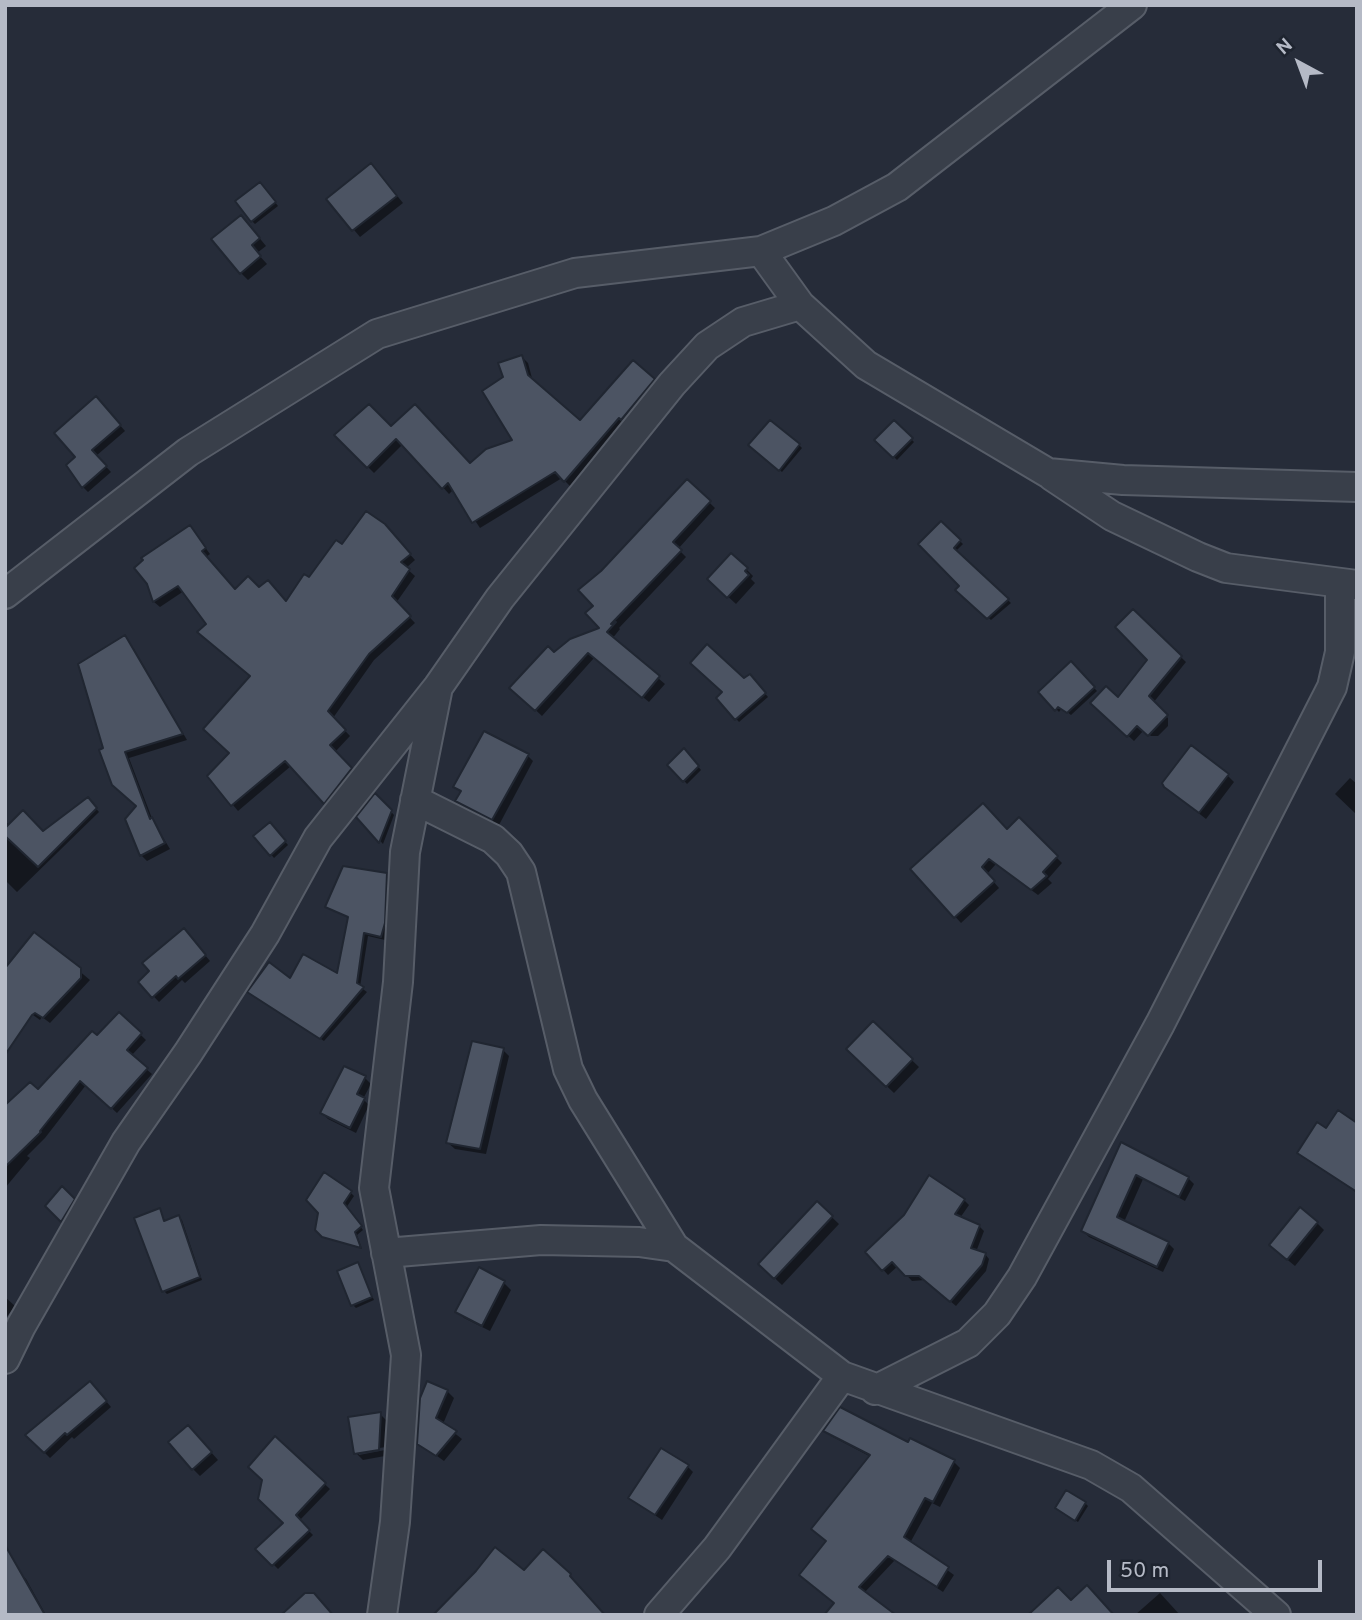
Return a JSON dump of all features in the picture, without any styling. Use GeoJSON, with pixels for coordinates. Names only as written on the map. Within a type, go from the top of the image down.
{"type":"FeatureCollection","features":[{"type":"Feature","properties":{"kind":"street"},"geometry":{"type":"LineString","coordinates":[[5,594],[188,452],[377,334],[575,273],[761,251],[834,221],[897,187],[1132,5]]}},
{"type":"Feature","properties":{"kind":"street"},"geometry":{"type":"LineString","coordinates":[[761,251],[800,305],[866,365],[1048,473],[1112,516],[1198,558],[1226,568],[1348,584],[1340,652],[1332,687],[1160,1024],[1022,1277],[997,1314],[968,1343],[875,1390]]}},
{"type":"Feature","properties":{"kind":"street"},"geometry":{"type":"LineString","coordinates":[[5,1359],[126,1142],[265,934],[318,838],[438,687],[500,598],[672,384],[707,346],[743,322],[800,305]]}},
{"type":"Feature","properties":{"kind":"street"},"geometry":{"type":"LineString","coordinates":[[1048,473],[1123,480],[1357,487]]}},
{"type":"Feature","properties":{"kind":"street"},"geometry":{"type":"LineString","coordinates":[[382,1615],[395,1522],[405,1355],[374,1188],[398,982],[405,852],[438,687]]}},
{"type":"Feature","properties":{"kind":"street"},"geometry":{"type":"LineString","coordinates":[[415,800],[494,839],[509,854],[521,872],[568,1069],[583,1100],[674,1247],[842,1376],[1091,1465],[1131,1488],[1276,1615]]}},
{"type":"Feature","properties":{"kind":"street"},"geometry":{"type":"LineString","coordinates":[[386,1253],[541,1240],[639,1242],[674,1247]]}},
{"type":"Feature","properties":{"kind":"street"},"geometry":{"type":"LineString","coordinates":[[659,1615],[717,1548],[842,1376]]}},
{"type":"Feature","properties":{"kind":"building"},"geometry":{"type":"Polygon","coordinates":[[[371,163],[397,196],[352,231],[326,199],[371,163]]]}},
{"type":"Feature","properties":{"kind":"building"},"geometry":{"type":"Polygon","coordinates":[[[260,182],[276,202],[251,222],[235,201],[260,182]]]}},
{"type":"Feature","properties":{"kind":"building"},"geometry":{"type":"Polygon","coordinates":[[[241,215],[260,238],[252,245],[261,256],[240,274],[211,239],[241,215]]]}},
{"type":"Feature","properties":{"kind":"building"},"geometry":{"type":"Polygon","coordinates":[[[522,355],[528,375],[580,420],[633,360],[655,379],[564,482],[555,472],[472,523],[448,483],[442,489],[396,439],[367,468],[334,435],[369,404],[391,426],[415,404],[470,463],[486,449],[512,440],[482,391],[503,377],[498,363],[522,355]]]}},
{"type":"Feature","properties":{"kind":"building"},"geometry":{"type":"Polygon","coordinates":[[[96,396],[121,425],[92,450],[107,466],[82,488],[66,465],[75,457],[54,433],[96,396]]]}},
{"type":"Feature","properties":{"kind":"building"},"geometry":{"type":"Polygon","coordinates":[[[770,420],[800,444],[779,471],[748,445],[770,420]]]}},
{"type":"Feature","properties":{"kind":"building"},"geometry":{"type":"Polygon","coordinates":[[[894,420],[913,438],[893,458],[874,440],[894,420]]]}},
{"type":"Feature","properties":{"kind":"building"},"geometry":{"type":"Polygon","coordinates":[[[687,479],[711,501],[673,542],[682,550],[611,624],[616,622],[607,632],[660,676],[642,698],[588,653],[535,711],[509,688],[548,646],[554,652],[570,639],[599,628],[585,613],[593,606],[578,590],[601,571],[687,479]]]}},
{"type":"Feature","properties":{"kind":"building"},"geometry":{"type":"Polygon","coordinates":[[[366,511],[385,524],[411,554],[401,562],[410,569],[392,596],[411,616],[369,654],[328,711],[346,730],[330,745],[352,768],[324,804],[285,761],[231,806],[207,776],[229,753],[203,729],[250,676],[197,632],[206,624],[178,586],[153,602],[147,584],[134,568],[143,560],[141,558],[190,525],[206,548],[202,551],[235,589],[248,576],[259,587],[268,580],[286,601],[304,574],[309,577],[336,540],[342,544],[366,511]]]}},
{"type":"Feature","properties":{"kind":"building"},"geometry":{"type":"Polygon","coordinates":[[[941,521],[961,540],[954,548],[1009,599],[987,619],[955,590],[959,586],[918,544],[941,521]]]}},
{"type":"Feature","properties":{"kind":"building"},"geometry":{"type":"Polygon","coordinates":[[[731,553],[748,568],[745,571],[749,575],[727,598],[707,579],[731,553]]]}},
{"type":"Feature","properties":{"kind":"building"},"geometry":{"type":"Polygon","coordinates":[[[1133,609],[1182,656],[1149,696],[1168,715],[1148,736],[1137,726],[1127,737],[1090,703],[1106,686],[1118,697],[1147,660],[1115,627],[1133,609]]]}},
{"type":"Feature","properties":{"kind":"building"},"geometry":{"type":"Polygon","coordinates":[[[125,635],[183,734],[125,752],[150,819],[152,817],[165,843],[140,856],[125,819],[136,806],[112,785],[99,750],[103,748],[78,664],[125,635]]]}},
{"type":"Feature","properties":{"kind":"building"},"geometry":{"type":"Polygon","coordinates":[[[707,644],[744,678],[750,674],[766,693],[735,720],[716,698],[722,692],[690,663],[707,644]]]}},
{"type":"Feature","properties":{"kind":"building"},"geometry":{"type":"Polygon","coordinates":[[[1071,661],[1095,687],[1067,713],[1058,707],[1055,711],[1038,692],[1071,661]]]}},
{"type":"Feature","properties":{"kind":"building"},"geometry":{"type":"Polygon","coordinates":[[[484,731],[529,754],[492,820],[455,801],[461,791],[453,787],[484,731]]]}},
{"type":"Feature","properties":{"kind":"building"},"geometry":{"type":"Polygon","coordinates":[[[1191,745],[1229,774],[1199,813],[1162,783],[1191,745]]]}},
{"type":"Feature","properties":{"kind":"building"},"geometry":{"type":"Polygon","coordinates":[[[684,748],[699,766],[683,782],[667,765],[684,748]]]}},
{"type":"Feature","properties":{"kind":"building"},"geometry":{"type":"Polygon","coordinates":[[[375,793],[392,810],[379,843],[356,817],[375,793]]]}},
{"type":"Feature","properties":{"kind":"building"},"geometry":{"type":"Polygon","coordinates":[[[88,797],[97,808],[38,867],[5,836],[5,828],[23,810],[43,831],[88,797]]]}},
{"type":"Feature","properties":{"kind":"building"},"geometry":{"type":"Polygon","coordinates":[[[983,803],[1007,829],[1019,817],[1058,856],[1043,872],[1047,876],[1031,890],[989,859],[982,867],[995,881],[954,918],[910,869],[983,803]]]}},
{"type":"Feature","properties":{"kind":"building"},"geometry":{"type":"Polygon","coordinates":[[[270,822],[286,841],[270,856],[253,836],[270,822]]]}},
{"type":"Feature","properties":{"kind":"building"},"geometry":{"type":"Polygon","coordinates":[[[343,866],[387,873],[385,923],[381,937],[364,933],[357,983],[364,987],[320,1039],[247,992],[269,962],[290,978],[303,954],[337,973],[348,917],[325,907],[343,866]]]}},
{"type":"Feature","properties":{"kind":"building"},"geometry":{"type":"Polygon","coordinates":[[[184,928],[206,955],[178,979],[176,976],[152,998],[138,982],[149,971],[142,963],[184,928]]]}},
{"type":"Feature","properties":{"kind":"building"},"geometry":{"type":"Polygon","coordinates":[[[34,932],[81,968],[81,978],[43,1018],[35,1013],[32,1015],[5,1055],[5,968],[34,932]]]}},
{"type":"Feature","properties":{"kind":"building"},"geometry":{"type":"Polygon","coordinates":[[[119,1012],[142,1033],[127,1050],[148,1068],[111,1109],[80,1081],[41,1132],[5,1167],[5,1105],[30,1082],[38,1089],[92,1031],[97,1035],[119,1012]]]}},
{"type":"Feature","properties":{"kind":"building"},"geometry":{"type":"Polygon","coordinates":[[[873,1021],[913,1059],[886,1087],[846,1049],[873,1021]]]}},
{"type":"Feature","properties":{"kind":"building"},"geometry":{"type":"Polygon","coordinates":[[[472,1041],[504,1048],[480,1149],[446,1143],[472,1041]]]}},
{"type":"Feature","properties":{"kind":"building"},"geometry":{"type":"Polygon","coordinates":[[[344,1066],[366,1076],[357,1094],[365,1098],[350,1128],[320,1113],[344,1066]]]}},
{"type":"Feature","properties":{"kind":"building"},"geometry":{"type":"Polygon","coordinates":[[[1338,1110],[1357,1123],[1357,1192],[1297,1153],[1317,1122],[1326,1128],[1338,1110]]]}},
{"type":"Feature","properties":{"kind":"building"},"geometry":{"type":"Polygon","coordinates":[[[1121,1142],[1189,1177],[1179,1197],[1136,1175],[1117,1217],[1169,1242],[1157,1267],[1081,1231],[1121,1142]]]}},
{"type":"Feature","properties":{"kind":"building"},"geometry":{"type":"Polygon","coordinates":[[[324,1172],[352,1191],[344,1203],[362,1226],[355,1232],[361,1248],[322,1237],[315,1230],[318,1213],[306,1200],[324,1172]]]}},
{"type":"Feature","properties":{"kind":"building"},"geometry":{"type":"Polygon","coordinates":[[[929,1175],[965,1199],[955,1214],[980,1225],[971,1248],[986,1253],[982,1265],[950,1302],[919,1276],[905,1276],[892,1262],[882,1271],[865,1252],[904,1215],[929,1175]]]}},
{"type":"Feature","properties":{"kind":"building"},"geometry":{"type":"Polygon","coordinates":[[[62,1186],[75,1199],[61,1222],[45,1206],[62,1186]]]}},
{"type":"Feature","properties":{"kind":"building"},"geometry":{"type":"Polygon","coordinates":[[[817,1201],[833,1216],[774,1279],[758,1264],[817,1201]]]}},
{"type":"Feature","properties":{"kind":"building"},"geometry":{"type":"Polygon","coordinates":[[[1300,1207],[1318,1222],[1287,1260],[1269,1245],[1300,1207]]]}},
{"type":"Feature","properties":{"kind":"building"},"geometry":{"type":"Polygon","coordinates":[[[160,1208],[164,1221],[179,1215],[200,1277],[162,1292],[134,1218],[160,1208]]]}},
{"type":"Feature","properties":{"kind":"building"},"geometry":{"type":"Polygon","coordinates":[[[358,1262],[372,1297],[351,1306],[337,1271],[358,1262]]]}},
{"type":"Feature","properties":{"kind":"building"},"geometry":{"type":"Polygon","coordinates":[[[479,1267],[505,1281],[482,1326],[455,1312],[479,1267]]]}},
{"type":"Feature","properties":{"kind":"building"},"geometry":{"type":"Polygon","coordinates":[[[90,1381],[107,1401],[44,1453],[25,1435],[90,1381]]]}},
{"type":"Feature","properties":{"kind":"building"},"geometry":{"type":"Polygon","coordinates":[[[427,1381],[448,1390],[436,1418],[457,1431],[436,1456],[417,1444],[420,1398],[427,1381]]]}},
{"type":"Feature","properties":{"kind":"building"},"geometry":{"type":"Polygon","coordinates":[[[840,1407],[908,1442],[910,1438],[955,1460],[933,1502],[925,1498],[904,1537],[949,1567],[937,1587],[888,1556],[859,1587],[896,1615],[824,1615],[834,1603],[799,1575],[826,1541],[811,1529],[870,1455],[823,1431],[840,1407]]]}},
{"type":"Feature","properties":{"kind":"building"},"geometry":{"type":"Polygon","coordinates":[[[381,1412],[379,1450],[354,1454],[348,1417],[381,1412]]]}},
{"type":"Feature","properties":{"kind":"building"},"geometry":{"type":"Polygon","coordinates":[[[188,1425],[212,1452],[192,1470],[168,1442],[188,1425]]]}},
{"type":"Feature","properties":{"kind":"building"},"geometry":{"type":"Polygon","coordinates":[[[275,1436],[326,1483],[296,1515],[310,1530],[272,1566],[255,1549],[283,1523],[258,1499],[262,1480],[248,1467],[275,1436]]]}},
{"type":"Feature","properties":{"kind":"building"},"geometry":{"type":"Polygon","coordinates":[[[661,1448],[689,1465],[655,1515],[628,1498],[661,1448]]]}},
{"type":"Feature","properties":{"kind":"building"},"geometry":{"type":"Polygon","coordinates":[[[1066,1490],[1086,1502],[1075,1521],[1055,1508],[1066,1490]]]}},
{"type":"Feature","properties":{"kind":"building"},"geometry":{"type":"Polygon","coordinates":[[[5,1545],[45,1615],[5,1615],[5,1545]]]}},
{"type":"Feature","properties":{"kind":"building"},"geometry":{"type":"Polygon","coordinates":[[[495,1547],[524,1570],[543,1549],[571,1574],[605,1615],[433,1615],[476,1571],[495,1547]]]}},
{"type":"Feature","properties":{"kind":"building"},"geometry":{"type":"Polygon","coordinates":[[[1087,1585],[1114,1615],[1028,1615],[1058,1587],[1071,1600],[1087,1585]]]}},
{"type":"Feature","properties":{"kind":"building"},"geometry":{"type":"Polygon","coordinates":[[[305,1593],[314,1593],[333,1615],[281,1615],[305,1593]]]}}]}
